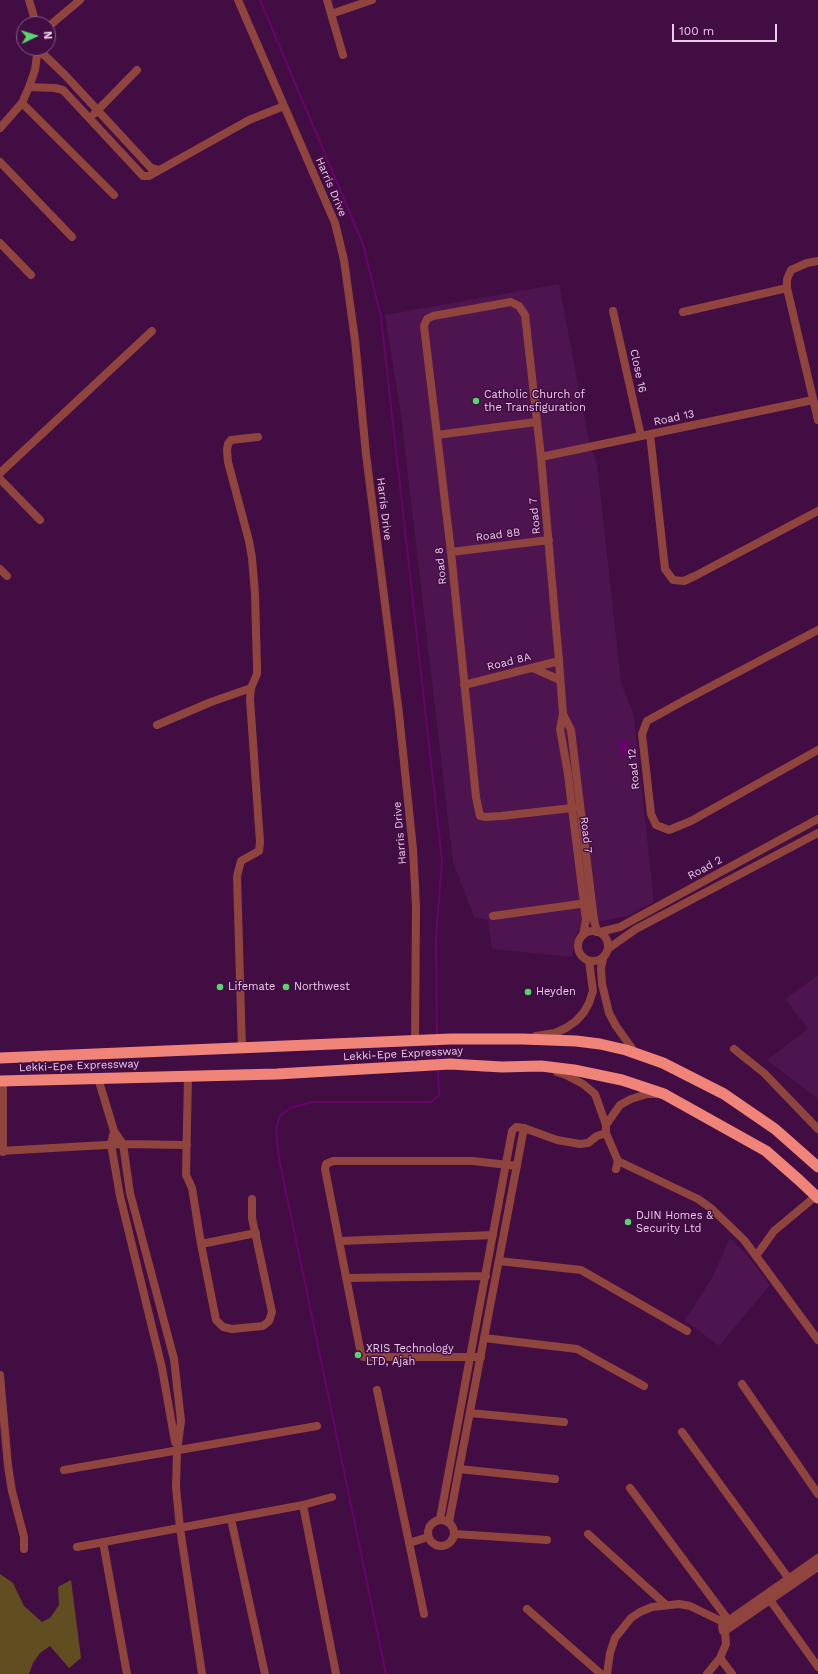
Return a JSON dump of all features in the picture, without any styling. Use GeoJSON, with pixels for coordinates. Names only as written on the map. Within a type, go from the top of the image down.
{"type":"FeatureCollection","features":[{"type":"Feature","properties":{"kind":"highway","name":"Lekki-Epe Expressway"},"geometry":{"type":"LineString","coordinates":[[0,1058],[451,1039],[523,1039],[576,1041],[600,1044],[626,1050],[663,1063],[724,1094],[775,1129],[818,1167]]}},
{"type":"Feature","properties":{"kind":"highway","name":"Lekki-Epe Expressway"},"geometry":{"type":"LineString","coordinates":[[1,1081],[277,1074],[429,1064],[502,1067],[541,1066],[574,1070],[622,1080],[664,1094],[766,1151],[817,1197]]}},
{"type":"Feature","properties":{"kind":"street"},"geometry":{"type":"LineString","coordinates":[[28,0],[33,16]]}},
{"type":"Feature","properties":{"kind":"street"},"geometry":{"type":"LineString","coordinates":[[56,20],[80,0]]}},
{"type":"Feature","properties":{"kind":"street","name":"Harris Drive"},"geometry":{"type":"LineString","coordinates":[[238,0],[335,223],[344,260],[351,302],[366,454],[398,707],[413,849],[416,906],[415,1040]]}},
{"type":"Feature","properties":{"kind":"street"},"geometry":{"type":"LineString","coordinates":[[327,0],[343,55]]}},
{"type":"Feature","properties":{"kind":"street"},"geometry":{"type":"LineString","coordinates":[[331,14],[372,0]]}},
{"type":"Feature","properties":{"kind":"street"},"geometry":{"type":"LineString","coordinates":[[0,128],[22,103],[35,70],[37,56]]}},
{"type":"Feature","properties":{"kind":"street"},"geometry":{"type":"LineString","coordinates":[[45,56],[65,75],[151,168],[160,170]]}},
{"type":"Feature","properties":{"kind":"street"},"geometry":{"type":"LineString","coordinates":[[90,118],[137,70]]}},
{"type":"Feature","properties":{"kind":"street"},"geometry":{"type":"LineString","coordinates":[[29,87],[55,88],[63,90],[143,176],[149,176],[249,120],[284,106]]}},
{"type":"Feature","properties":{"kind":"street"},"geometry":{"type":"LineString","coordinates":[[22,103],[114,195]]}},
{"type":"Feature","properties":{"kind":"street"},"geometry":{"type":"LineString","coordinates":[[125,156],[132,148]]}},
{"type":"Feature","properties":{"kind":"street"},"geometry":{"type":"LineString","coordinates":[[0,162],[72,237]]}},
{"type":"Feature","properties":{"kind":"street"},"geometry":{"type":"LineString","coordinates":[[0,244],[32,275]]}},
{"type":"Feature","properties":{"kind":"street"},"geometry":{"type":"LineString","coordinates":[[818,260],[807,262],[791,270],[787,279],[787,288],[818,420]]}},
{"type":"Feature","properties":{"kind":"street"},"geometry":{"type":"LineString","coordinates":[[682,312],[787,288]]}},
{"type":"Feature","properties":{"kind":"street","name":"Road 8"},"geometry":{"type":"LineString","coordinates":[[525,315],[519,306],[511,302],[433,316],[427,319],[424,326],[451,552],[476,798],[480,816],[494,817],[580,806]]}},
{"type":"Feature","properties":{"kind":"street","name":"Close 16"},"geometry":{"type":"LineString","coordinates":[[614,311],[641,436]]}},
{"type":"Feature","properties":{"kind":"street","name":"Road 7"},"geometry":{"type":"LineString","coordinates":[[525,315],[549,540],[563,714],[560,729],[580,806],[588,902],[583,935]]}},
{"type":"Feature","properties":{"kind":"street"},"geometry":{"type":"LineString","coordinates":[[0,473],[152,331]]}},
{"type":"Feature","properties":{"kind":"street","name":"Road 13"},"geometry":{"type":"LineString","coordinates":[[541,457],[813,400]]}},
{"type":"Feature","properties":{"kind":"street"},"geometry":{"type":"LineString","coordinates":[[436,435],[536,422]]}},
{"type":"Feature","properties":{"kind":"street"},"geometry":{"type":"LineString","coordinates":[[650,434],[665,570],[673,580],[684,581],[695,576],[818,510]]}},
{"type":"Feature","properties":{"kind":"street"},"geometry":{"type":"LineString","coordinates":[[242,1049],[237,876],[241,861],[259,851],[260,842],[250,699],[251,688],[257,674],[257,667],[255,594],[252,558],[249,541],[228,462],[227,450],[228,444],[231,440],[258,437]]}},
{"type":"Feature","properties":{"kind":"street"},"geometry":{"type":"LineString","coordinates":[[0,479],[40,520]]}},
{"type":"Feature","properties":{"kind":"street","name":"Road 8B"},"geometry":{"type":"LineString","coordinates":[[451,552],[549,540]]}},
{"type":"Feature","properties":{"kind":"street"},"geometry":{"type":"LineString","coordinates":[[0,569],[7,576]]}},
{"type":"Feature","properties":{"kind":"street","name":"Road 12"},"geometry":{"type":"LineString","coordinates":[[818,630],[647,721],[642,734],[652,814],[656,825],[669,830],[691,821],[818,750]]}},
{"type":"Feature","properties":{"kind":"street","name":"Road 8A"},"geometry":{"type":"LineString","coordinates":[[464,684],[559,661]]}},
{"type":"Feature","properties":{"kind":"street"},"geometry":{"type":"LineString","coordinates":[[533,668],[560,680]]}},
{"type":"Feature","properties":{"kind":"street"},"geometry":{"type":"LineString","coordinates":[[157,725],[211,702],[251,688]]}},
{"type":"Feature","properties":{"kind":"street","name":"Road 7"},"geometry":{"type":"LineString","coordinates":[[572,774],[572,808],[588,902],[599,932]]}},
{"type":"Feature","properties":{"kind":"street","name":"Road 2"},"geometry":{"type":"LineString","coordinates":[[599,932],[620,927],[818,819]]}},
{"type":"Feature","properties":{"kind":"street","name":"Road 2"},"geometry":{"type":"LineString","coordinates":[[608,948],[636,929],[818,833]]}},
{"type":"Feature","properties":{"kind":"street"},"geometry":{"type":"LineString","coordinates":[[493,916],[588,902]]}},
{"type":"Feature","properties":{"kind":"street"},"geometry":{"type":"LineString","coordinates":[[602,958],[594,962],[584,958],[579,950],[580,940],[583,935],[590,931],[599,932],[607,939],[608,948],[602,958],[601,968],[605,999],[616,1026],[637,1055]]}},
{"type":"Feature","properties":{"kind":"street"},"geometry":{"type":"LineString","coordinates":[[523,1039],[555,1033],[576,1021],[584,1012],[589,1003],[593,990],[589,961]]}},
{"type":"Feature","properties":{"kind":"street"},"geometry":{"type":"LineString","coordinates":[[734,1049],[764,1073],[818,1129]]}},
{"type":"Feature","properties":{"kind":"street"},"geometry":{"type":"LineString","coordinates":[[541,1066],[566,1075],[583,1084],[596,1094],[617,1165],[698,1199],[734,1230],[744,1240],[818,1340]]}},
{"type":"Feature","properties":{"kind":"street"},"geometry":{"type":"LineString","coordinates":[[188,1076],[186,1175],[192,1188],[216,1320],[223,1326],[232,1329],[263,1326],[269,1321],[272,1312],[252,1218],[252,1199]]}},
{"type":"Feature","properties":{"kind":"street"},"geometry":{"type":"LineString","coordinates":[[98,1078],[114,1131],[123,1144],[130,1193],[174,1359],[181,1421],[176,1451],[176,1487],[180,1528],[202,1674]]}},
{"type":"Feature","properties":{"kind":"street"},"geometry":{"type":"LineString","coordinates":[[1,1081],[2,1152],[111,1144],[187,1145]]}},
{"type":"Feature","properties":{"kind":"street"},"geometry":{"type":"LineString","coordinates":[[440,1519],[514,1128],[524,1128],[557,1140],[580,1144],[588,1143],[606,1129],[620,1105],[631,1099],[648,1094],[664,1094]]}},
{"type":"Feature","properties":{"kind":"street"},"geometry":{"type":"LineString","coordinates":[[449,1522],[524,1128]]}},
{"type":"Feature","properties":{"kind":"street"},"geometry":{"type":"LineString","coordinates":[[114,1131],[111,1144],[120,1196],[162,1368],[176,1451]]}},
{"type":"Feature","properties":{"kind":"street"},"geometry":{"type":"LineString","coordinates":[[481,1357],[363,1357],[361,1354],[325,1169],[326,1164],[329,1162],[429,1160],[473,1161],[517,1166]]}},
{"type":"Feature","properties":{"kind":"street"},"geometry":{"type":"LineString","coordinates":[[756,1256],[774,1231],[817,1197]]}},
{"type":"Feature","properties":{"kind":"street"},"geometry":{"type":"LineString","coordinates":[[201,1244],[256,1233]]}},
{"type":"Feature","properties":{"kind":"street"},"geometry":{"type":"LineString","coordinates":[[340,1241],[494,1235]]}},
{"type":"Feature","properties":{"kind":"street"},"geometry":{"type":"LineString","coordinates":[[499,1261],[581,1270],[687,1331]]}},
{"type":"Feature","properties":{"kind":"street"},"geometry":{"type":"LineString","coordinates":[[346,1278],[486,1276]]}},
{"type":"Feature","properties":{"kind":"street"},"geometry":{"type":"LineString","coordinates":[[142,1286],[154,1284]]}},
{"type":"Feature","properties":{"kind":"street"},"geometry":{"type":"LineString","coordinates":[[484,1338],[577,1349],[644,1386]]}},
{"type":"Feature","properties":{"kind":"street"},"geometry":{"type":"LineString","coordinates":[[0,1375],[8,1466],[12,1491],[24,1537],[24,1549]]}},
{"type":"Feature","properties":{"kind":"street"},"geometry":{"type":"LineString","coordinates":[[742,1384],[818,1494]]}},
{"type":"Feature","properties":{"kind":"street"},"geometry":{"type":"LineString","coordinates":[[377,1390],[424,1614]]}},
{"type":"Feature","properties":{"kind":"street"},"geometry":{"type":"LineString","coordinates":[[470,1413],[564,1422]]}},
{"type":"Feature","properties":{"kind":"street"},"geometry":{"type":"LineString","coordinates":[[64,1470],[316,1426]]}},
{"type":"Feature","properties":{"kind":"street"},"geometry":{"type":"LineString","coordinates":[[682,1432],[789,1580]]}},
{"type":"Feature","properties":{"kind":"street"},"geometry":{"type":"LineString","coordinates":[[459,1469],[555,1479]]}},
{"type":"Feature","properties":{"kind":"street"},"geometry":{"type":"LineString","coordinates":[[630,1488],[726,1625],[726,1644],[720,1658],[707,1674]]}},
{"type":"Feature","properties":{"kind":"street"},"geometry":{"type":"LineString","coordinates":[[77,1547],[232,1519],[303,1505],[332,1497]]}},
{"type":"Feature","properties":{"kind":"street"},"geometry":{"type":"LineString","coordinates":[[303,1505],[336,1674]]}},
{"type":"Feature","properties":{"kind":"street"},"geometry":{"type":"LineString","coordinates":[[232,1519],[265,1674]]}},
{"type":"Feature","properties":{"kind":"street"},"geometry":{"type":"LineString","coordinates":[[440,1519],[449,1522],[454,1529],[455,1534],[451,1542],[443,1546],[434,1544],[428,1536],[431,1523],[440,1519]]}},
{"type":"Feature","properties":{"kind":"street"},"geometry":{"type":"LineString","coordinates":[[455,1534],[547,1540]]}},
{"type":"Feature","properties":{"kind":"street"},"geometry":{"type":"LineString","coordinates":[[588,1534],[666,1604]]}},
{"type":"Feature","properties":{"kind":"street"},"geometry":{"type":"LineString","coordinates":[[409,1543],[428,1536]]}},
{"type":"Feature","properties":{"kind":"street"},"geometry":{"type":"LineString","coordinates":[[103,1542],[127,1674]]}},
{"type":"Feature","properties":{"kind":"street"},"geometry":{"type":"LineString","coordinates":[[726,1625],[818,1558]]}},
{"type":"Feature","properties":{"kind":"street"},"geometry":{"type":"LineString","coordinates":[[726,1625],[770,1600],[818,1567]]}},
{"type":"Feature","properties":{"kind":"street"},"geometry":{"type":"LineString","coordinates":[[770,1600],[818,1667]]}},
{"type":"Feature","properties":{"kind":"street"},"geometry":{"type":"LineString","coordinates":[[607,1674],[610,1653],[615,1638],[631,1618],[652,1607],[666,1604],[690,1606],[726,1625]]}},
{"type":"Feature","properties":{"kind":"street"},"geometry":{"type":"LineString","coordinates":[[527,1610],[602,1674]]}},
{"type":"Feature","properties":{"kind":"street"},"geometry":{"type":"LineString","coordinates":[[720,1658],[732,1674]]}},
{"type":"Feature","properties":{"kind":"shaded area"},"geometry":{"type":"Polygon","coordinates":[[[559,284],[590,447],[597,463],[621,683],[634,716],[654,902],[627,916],[583,925],[578,931],[575,939],[572,957],[492,949],[488,920],[474,917],[453,862],[401,415],[385,315],[559,284]]]}},
{"type":"Feature","properties":{"kind":"shaded area"},"geometry":{"type":"Polygon","coordinates":[[[628,739],[630,756],[621,756],[620,740],[628,739]]]}},
{"type":"Feature","properties":{"kind":"shaded area"},"geometry":{"type":"Polygon","coordinates":[[[818,975],[818,1099],[767,1060],[808,1029],[785,999],[818,975]]]}},
{"type":"Feature","properties":{"kind":"shaded area"},"geometry":{"type":"Polygon","coordinates":[[[730,1238],[747,1255],[770,1285],[719,1346],[685,1320],[712,1278],[730,1238]]]}},
{"type":"Feature","properties":{"kind":"shaded area"},"geometry":{"type":"Polygon","coordinates":[[[0,1574],[13,1583],[24,1606],[42,1622],[50,1618],[59,1605],[58,1587],[71,1580],[81,1658],[69,1668],[50,1646],[40,1653],[33,1663],[29,1674],[0,1674],[0,1574]]]}},
{"type":"Feature","properties":{"kind":"waterway"},"geometry":{"type":"LineString","coordinates":[[260,0],[363,244],[381,317],[442,860],[436,938],[437,1036]]}},
{"type":"Feature","properties":{"kind":"waterway"},"geometry":{"type":"LineString","coordinates":[[437,1042],[438,1062]]}},
{"type":"Feature","properties":{"kind":"waterway"},"geometry":{"type":"LineString","coordinates":[[386,1674],[279,1158],[276,1129],[280,1116],[290,1108],[312,1102],[431,1102],[439,1095],[438,1068]]}},
{"type":"Feature","properties":{"kind":"place","name":"Catholic Church of the Transfiguration"},"geometry":{"type":"Point","coordinates":[476,401]}},
{"type":"Feature","properties":{"kind":"place","name":"Lifemate"},"geometry":{"type":"Point","coordinates":[220,987]}},
{"type":"Feature","properties":{"kind":"place","name":"Northwest"},"geometry":{"type":"Point","coordinates":[286,987]}},
{"type":"Feature","properties":{"kind":"place","name":"Heyden"},"geometry":{"type":"Point","coordinates":[528,992]}},
{"type":"Feature","properties":{"kind":"place","name":"DJIN Homes & Security Ltd"},"geometry":{"type":"Point","coordinates":[628,1222]}},
{"type":"Feature","properties":{"kind":"place","name":"XRIS Technology LTD, Ajah"},"geometry":{"type":"Point","coordinates":[358,1355]}}]}
